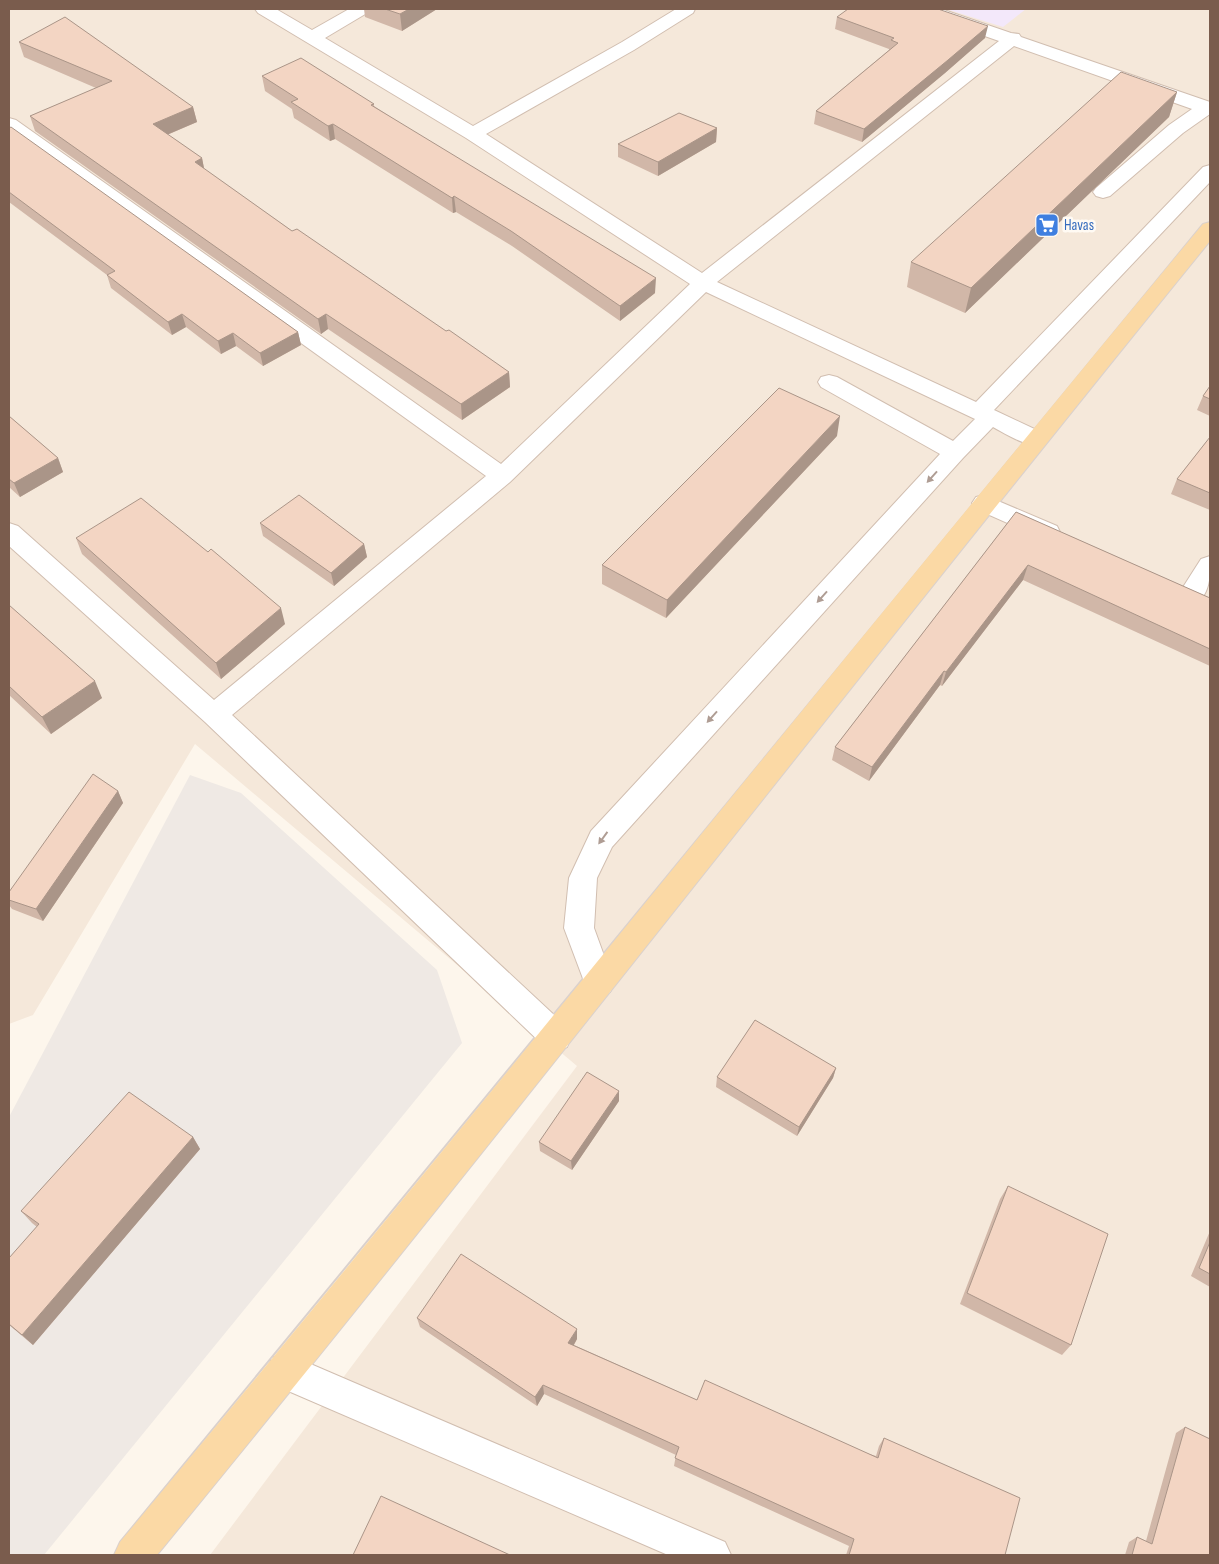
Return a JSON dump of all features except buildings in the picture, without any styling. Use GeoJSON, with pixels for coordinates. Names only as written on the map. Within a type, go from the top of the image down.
{"type":"FeatureCollection","features":[{"type":"Feature","properties":{"kind":"main road"},"geometry":{"type":"LineString","coordinates":[[133,1555],[556,1037],[984,502],[1210,228]]}},
{"type":"Feature","properties":{"kind":"street"},"geometry":{"type":"LineString","coordinates":[[264,9],[473,134],[703,283],[1036,439]]}},
{"type":"Feature","properties":{"kind":"street"},"geometry":{"type":"LineString","coordinates":[[312,38],[361,9]]}},
{"type":"Feature","properties":{"kind":"street"},"geometry":{"type":"LineString","coordinates":[[473,134],[620,51],[687,9]]}},
{"type":"Feature","properties":{"kind":"street"},"geometry":{"type":"LineString","coordinates":[[925,9],[1013,38],[1208,108]]}},
{"type":"Feature","properties":{"kind":"street"},"geometry":{"type":"LineString","coordinates":[[214,716],[502,476],[703,283],[1013,38]]}},
{"type":"Feature","properties":{"kind":"street"},"geometry":{"type":"LineString","coordinates":[[1103,192],[1190,117],[1208,108]]}},
{"type":"Feature","properties":{"kind":"street"},"geometry":{"type":"LineString","coordinates":[[9,124],[502,476]]}},
{"type":"Feature","properties":{"kind":"street"},"geometry":{"type":"LineString","coordinates":[[599,983],[580,928],[583,878],[601,839],[955,452],[984,414],[1210,171]]}},
{"type":"Feature","properties":{"kind":"street"},"geometry":{"type":"LineString","coordinates":[[829,382],[955,452]]}},
{"type":"Feature","properties":{"kind":"street"},"geometry":{"type":"LineString","coordinates":[[984,502],[1064,539]]}},
{"type":"Feature","properties":{"kind":"street"},"geometry":{"type":"LineString","coordinates":[[9,532],[214,716],[556,1037]]}},
{"type":"Feature","properties":{"kind":"street"},"geometry":{"type":"LineString","coordinates":[[1191,595],[1210,565]]}},
{"type":"Feature","properties":{"kind":"street"},"geometry":{"type":"LineString","coordinates":[[285,1371],[712,1555]]}},
{"type":"Feature","properties":{"kind":"shaded area"},"geometry":{"type":"Polygon","coordinates":[[[9,9],[1210,9],[1210,1555],[210,1555],[577,1066],[195,744],[33,1015],[9,1024],[9,9]]]}},
{"type":"Feature","properties":{"kind":"shaded area"},"geometry":{"type":"Polygon","coordinates":[[[946,9],[1026,9],[1003,27],[946,9]]]}},
{"type":"Feature","properties":{"kind":"shaded area"},"geometry":{"type":"Polygon","coordinates":[[[190,775],[241,793],[437,970],[462,1043],[44,1555],[9,1555],[9,1117],[190,775]]]}},
{"type":"Feature","properties":{"kind":"place","name":"Havas"},"geometry":{"type":"Point","coordinates":[1047,225]}}]}
